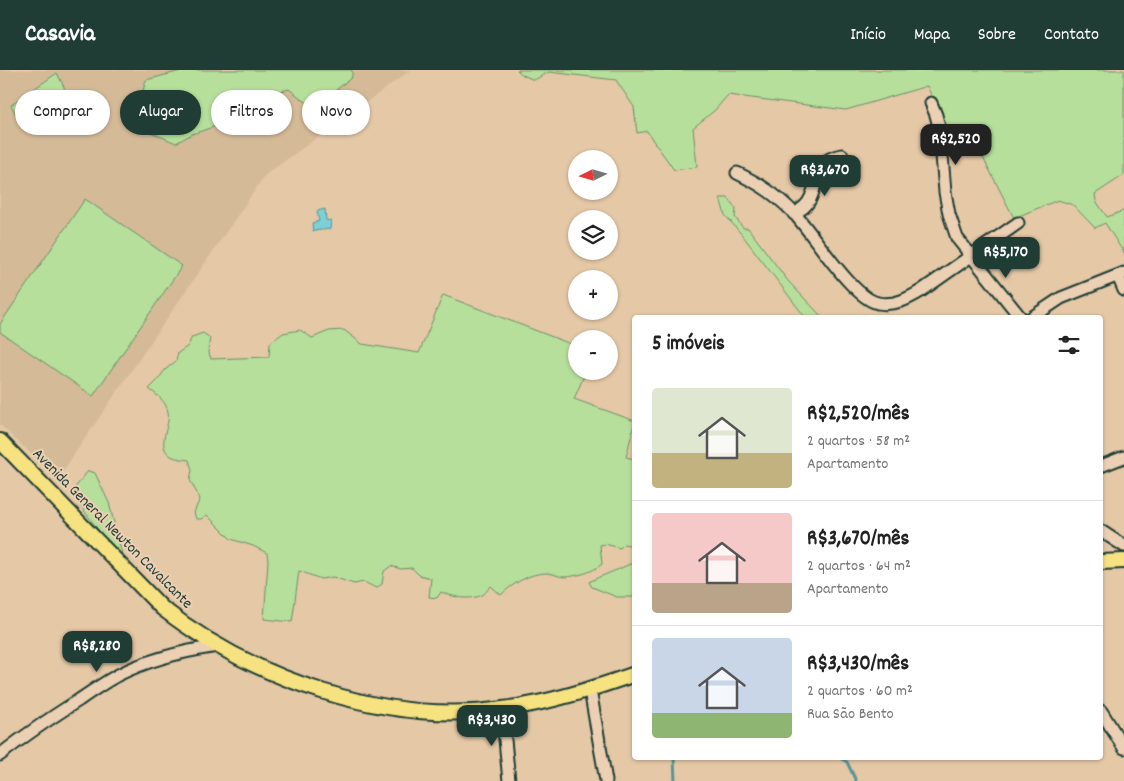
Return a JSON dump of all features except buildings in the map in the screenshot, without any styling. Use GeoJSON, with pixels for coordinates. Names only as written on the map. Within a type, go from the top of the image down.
{"type":"FeatureCollection","features":[{"type":"Feature","properties":{"kind":"main road","name":"Avenida General Newton Cavalcante"},"geometry":{"type":"LineString","coordinates":[[0,441],[162,608],[185,626],[218,646],[280,675],[354,701],[384,707],[471,711],[502,709],[554,699],[590,690],[632,675]]}},
{"type":"Feature","properties":{"kind":"main road"},"geometry":{"type":"LineString","coordinates":[[1103,562],[1124,561]]}},
{"type":"Feature","properties":{"kind":"street"},"geometry":{"type":"LineString","coordinates":[[931,103],[940,131],[945,192],[949,214],[957,238],[1019,315]]}},
{"type":"Feature","properties":{"kind":"street"},"geometry":{"type":"LineString","coordinates":[[794,214],[808,203],[822,165],[835,156],[842,155]]}},
{"type":"Feature","properties":{"kind":"street"},"geometry":{"type":"LineString","coordinates":[[736,173],[772,192],[794,214],[853,286],[864,297],[877,303],[893,304],[906,300],[1018,222]]}},
{"type":"Feature","properties":{"kind":"street"},"geometry":{"type":"LineString","coordinates":[[1041,314],[1062,298],[1121,275],[1124,290]]}},
{"type":"Feature","properties":{"kind":"street"},"geometry":{"type":"LineString","coordinates":[[1103,465],[1124,457]]}},
{"type":"Feature","properties":{"kind":"street"},"geometry":{"type":"LineString","coordinates":[[1103,532],[1124,546]]}},
{"type":"Feature","properties":{"kind":"street"},"geometry":{"type":"LineString","coordinates":[[0,755],[117,675],[188,650],[218,646]]}},
{"type":"Feature","properties":{"kind":"street"},"geometry":{"type":"LineString","coordinates":[[590,690],[606,781]]}},
{"type":"Feature","properties":{"kind":"street"},"geometry":{"type":"LineString","coordinates":[[502,709],[508,781]]}},
{"type":"Feature","properties":{"kind":"street"},"geometry":{"type":"LineString","coordinates":[[1103,714],[1124,748]]}},
{"type":"Feature","properties":{"kind":"shaded area"},"geometry":{"type":"Polygon","coordinates":[[[0,70],[411,70],[370,99],[370,90],[302,90],[302,135],[321,135],[265,175],[58,478],[0,425],[0,70]]]}},
{"type":"Feature","properties":{"kind":"green space"},"geometry":{"type":"Polygon","coordinates":[[[185,70],[352,70],[352,77],[336,90],[302,90],[302,99],[289,89],[211,90],[211,128],[201,131],[201,90],[143,90],[146,80],[185,70]]]}},
{"type":"Feature","properties":{"kind":"green space"},"geometry":{"type":"Polygon","coordinates":[[[517,70],[1124,70],[1124,175],[1095,194],[1096,201],[1107,217],[1124,212],[1124,253],[1105,223],[1095,228],[1073,205],[1058,200],[1014,218],[975,142],[963,141],[950,153],[942,118],[927,86],[846,110],[728,95],[715,110],[693,128],[697,167],[674,170],[647,131],[637,133],[634,107],[616,80],[549,72],[534,80],[517,70]]]}},
{"type":"Feature","properties":{"kind":"green space"},"geometry":{"type":"Polygon","coordinates":[[[57,73],[66,90],[33,90],[57,73]]]}},
{"type":"Feature","properties":{"kind":"green space"},"geometry":{"type":"Polygon","coordinates":[[[15,102],[15,113],[11,105],[15,102]]]}},
{"type":"Feature","properties":{"kind":"green space"},"geometry":{"type":"Polygon","coordinates":[[[157,135],[190,135],[176,143],[157,135]]]}},
{"type":"Feature","properties":{"kind":"green space"},"geometry":{"type":"Polygon","coordinates":[[[720,198],[728,198],[736,209],[735,217],[743,228],[748,228],[788,281],[820,315],[803,315],[725,215],[720,198]]]}},
{"type":"Feature","properties":{"kind":"green space"},"geometry":{"type":"Polygon","coordinates":[[[85,199],[182,266],[93,396],[0,332],[0,324],[85,199]]]}},
{"type":"Feature","properties":{"kind":"green space"},"geometry":{"type":"Polygon","coordinates":[[[443,295],[568,343],[568,380],[582,380],[574,399],[632,420],[632,433],[626,457],[632,458],[632,546],[624,544],[620,548],[605,544],[600,545],[602,564],[590,571],[580,575],[565,577],[540,573],[522,580],[501,595],[491,586],[483,594],[472,598],[456,597],[441,592],[437,598],[429,597],[431,578],[419,575],[412,568],[401,569],[391,566],[384,571],[382,584],[376,588],[364,582],[354,584],[333,577],[321,579],[299,571],[292,622],[264,619],[267,553],[231,539],[207,515],[201,519],[196,519],[194,512],[200,499],[190,480],[192,470],[189,460],[173,457],[166,452],[164,441],[168,418],[167,408],[161,399],[149,389],[165,370],[176,361],[178,353],[188,346],[192,337],[203,333],[210,338],[208,350],[211,359],[269,357],[270,343],[283,333],[300,330],[312,338],[329,331],[344,330],[362,344],[419,353],[443,295]]]}},
{"type":"Feature","properties":{"kind":"green space"},"geometry":{"type":"Polygon","coordinates":[[[88,471],[95,473],[109,503],[125,566],[71,493],[88,471]]]}},
{"type":"Feature","properties":{"kind":"green space"},"geometry":{"type":"Polygon","coordinates":[[[632,564],[632,597],[617,597],[592,587],[589,582],[632,564]]]}},
{"type":"Feature","properties":{"kind":"water"},"geometry":{"type":"Polygon","coordinates":[[[325,209],[326,220],[331,221],[330,229],[313,231],[312,223],[319,221],[317,211],[325,209]]]}},
{"type":"Feature","properties":{"kind":"waterway"},"geometry":{"type":"LineString","coordinates":[[674,760],[675,781]]}},
{"type":"Feature","properties":{"kind":"waterway"},"geometry":{"type":"LineString","coordinates":[[844,760],[847,762],[856,781]]}}]}
